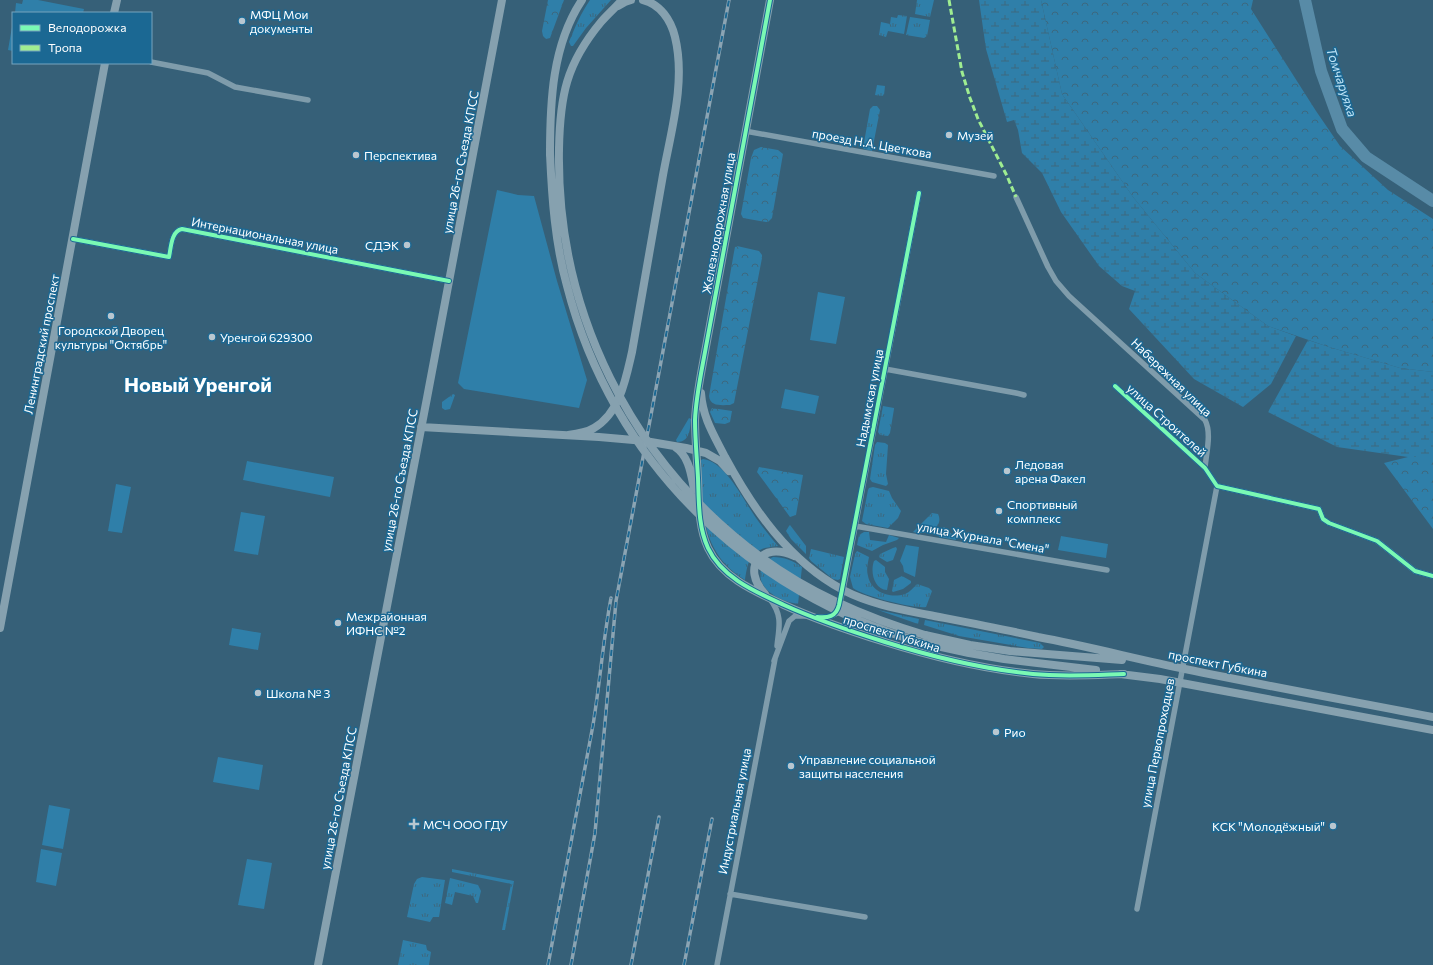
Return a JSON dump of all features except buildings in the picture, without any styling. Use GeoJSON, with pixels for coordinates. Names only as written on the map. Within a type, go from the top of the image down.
{"type":"FeatureCollection","features":[{"type":"Feature","properties":{"kind":"main road"},"geometry":{"type":"LineString","coordinates":[[114,12],[117,0]]}},
{"type":"Feature","properties":{"kind":"main road","name":"улица 26-го Съезда КПСС"},"geometry":{"type":"LineString","coordinates":[[318,965],[502,0]]}},
{"type":"Feature","properties":{"kind":"main road"},"geometry":{"type":"LineString","coordinates":[[582,0],[572,16],[564,35],[557,64],[551,103],[550,154],[552,199],[557,240],[566,286],[579,326],[588,351],[606,390],[631,432],[678,493],[736,548],[764,569],[800,592],[845,615],[884,631],[924,639],[1010,651],[1074,655],[1156,663]]}},
{"type":"Feature","properties":{"kind":"main road"},"geometry":{"type":"LineString","coordinates":[[622,0],[593,32],[576,56],[570,69],[563,93],[559,149],[559,183],[569,263],[593,343],[605,370],[627,408],[654,449],[702,506],[720,524],[763,558],[803,584],[848,608],[924,639]]}},
{"type":"Feature","properties":{"kind":"main road"},"geometry":{"type":"LineString","coordinates":[[613,10],[631,0]]}},
{"type":"Feature","properties":{"kind":"main road"},"geometry":{"type":"LineString","coordinates":[[568,435],[584,432],[599,425],[613,408],[624,384],[632,352],[673,119],[679,80],[673,28],[663,11],[656,5],[643,0]]}},
{"type":"Feature","properties":{"kind":"main road","name":"Железнодорожная улица"},"geometry":{"type":"LineString","coordinates":[[697,450],[695,419],[700,379],[770,0]]}},
{"type":"Feature","properties":{"kind":"main road","name":"Ленинградский проспект"},"geometry":{"type":"LineString","coordinates":[[0,628],[105,64]]}},
{"type":"Feature","properties":{"kind":"main road"},"geometry":{"type":"LineString","coordinates":[[700,379],[705,418],[739,482]]}},
{"type":"Feature","properties":{"kind":"main road"},"geometry":{"type":"LineString","coordinates":[[421,427],[626,439],[673,445],[697,450],[714,457],[720,461],[739,482]]}},
{"type":"Feature","properties":{"kind":"main road"},"geometry":{"type":"LineString","coordinates":[[673,445],[679,449],[687,460],[699,514]]}},
{"type":"Feature","properties":{"kind":"main road","name":"проспект Губкина"},"geometry":{"type":"LineString","coordinates":[[697,450],[699,514],[702,532],[709,549],[714,558],[734,577],[750,588],[769,598],[809,616],[839,627],[949,660],[979,666],[1046,675],[1124,674]]}},
{"type":"Feature","properties":{"kind":"main road","name":"проспект Губкина"},"geometry":{"type":"LineString","coordinates":[[739,482],[770,526],[788,548],[825,579],[861,599],[887,607],[1039,637],[1183,669],[1433,717]]}},
{"type":"Feature","properties":{"kind":"main road"},"geometry":{"type":"LineString","coordinates":[[769,598],[755,581],[754,570],[759,559],[764,554],[771,551],[779,551],[785,552],[800,559]]}},
{"type":"Feature","properties":{"kind":"main road","name":"проспект Губкина"},"geometry":{"type":"LineString","coordinates":[[924,639],[969,653],[1180,683],[1433,730]]}},
{"type":"Feature","properties":{"kind":"street"},"geometry":{"type":"LineString","coordinates":[[152,62],[208,73],[235,87],[308,100]]}},
{"type":"Feature","properties":{"kind":"street","name":"проезд Н.А. Цветкова"},"geometry":{"type":"LineString","coordinates":[[745,131],[994,176]]}},
{"type":"Feature","properties":{"kind":"street","name":"Надымская улица"},"geometry":{"type":"LineString","coordinates":[[809,616],[829,617],[834,615],[838,610],[856,526],[919,193]]}},
{"type":"Feature","properties":{"kind":"street","name":"Набережная улица"},"geometry":{"type":"LineString","coordinates":[[1016,197],[1048,267],[1056,281],[1069,296],[1204,420],[1208,431],[1205,468]]}},
{"type":"Feature","properties":{"kind":"street","name":"Интернациональная улица"},"geometry":{"type":"LineString","coordinates":[[73,239],[169,257],[175,233],[182,229],[449,281]]}},
{"type":"Feature","properties":{"kind":"street"},"geometry":{"type":"LineString","coordinates":[[885,369],[1016,392],[1024,395]]}},
{"type":"Feature","properties":{"kind":"street","name":"улица Строителей"},"geometry":{"type":"LineString","coordinates":[[1115,386],[1205,468]]}},
{"type":"Feature","properties":{"kind":"street"},"geometry":{"type":"LineString","coordinates":[[1205,468],[1217,486],[1319,509],[1323,519],[1377,541],[1415,571],[1433,576]]}},
{"type":"Feature","properties":{"kind":"street","name":"улица Первопроходцев"},"geometry":{"type":"LineString","coordinates":[[1137,909],[1217,486]]}},
{"type":"Feature","properties":{"kind":"street","name":"улица Журнала \"Смена\""},"geometry":{"type":"LineString","coordinates":[[856,526],[1107,570]]}},
{"type":"Feature","properties":{"kind":"street","name":"Индустриальная улица"},"geometry":{"type":"LineString","coordinates":[[717,965],[780,622],[776,609],[769,598]]}},
{"type":"Feature","properties":{"kind":"street","name":"Индустриальная улица"},"geometry":{"type":"LineString","coordinates":[[774,661],[789,621],[795,616],[809,616]]}},
{"type":"Feature","properties":{"kind":"street"},"geometry":{"type":"LineString","coordinates":[[730,894],[865,917]]}},
{"type":"Feature","properties":{"kind":"green space"},"geometry":{"type":"Polygon","coordinates":[[[23,0],[38,0],[84,9],[83,12],[15,12],[16,3],[22,4],[23,0]]]}},
{"type":"Feature","properties":{"kind":"green space"},"geometry":{"type":"Polygon","coordinates":[[[548,0],[564,0],[550,38],[546,39],[543,36],[542,31],[548,0]]]}},
{"type":"Feature","properties":{"kind":"green space"},"geometry":{"type":"Polygon","coordinates":[[[590,0],[611,0],[586,28],[573,46],[571,46],[569,42],[571,36],[590,0]]]}},
{"type":"Feature","properties":{"kind":"green space"},"geometry":{"type":"Polygon","coordinates":[[[917,0],[934,0],[930,17],[915,14],[917,0]]]}},
{"type":"Feature","properties":{"kind":"green space"},"geometry":{"type":"Polygon","coordinates":[[[979,0],[1041,0],[1062,94],[1133,197],[1195,273],[1268,326],[1296,336],[1271,384],[1243,407],[1194,379],[1129,309],[1135,291],[1122,286],[1099,266],[1061,212],[1042,173],[1022,153],[1018,130],[1014,120],[1007,122],[986,49],[979,0]]]}},
{"type":"Feature","properties":{"kind":"green space"},"geometry":{"type":"Polygon","coordinates":[[[1041,0],[1253,0],[1251,9],[1340,146],[1388,190],[1433,219],[1433,372],[1400,368],[1329,347],[1268,326],[1195,273],[1133,197],[1062,94],[1041,0]]]}},
{"type":"Feature","properties":{"kind":"green space"},"geometry":{"type":"Polygon","coordinates":[[[898,15],[907,16],[904,34],[888,31],[886,37],[879,35],[881,22],[890,24],[891,17],[897,18],[898,15]]]}},
{"type":"Feature","properties":{"kind":"green space"},"geometry":{"type":"Polygon","coordinates":[[[910,17],[930,20],[927,36],[924,38],[906,35],[910,17]]]}},
{"type":"Feature","properties":{"kind":"green space"},"geometry":{"type":"Polygon","coordinates":[[[12,27],[12,51],[8,50],[12,27]]]}},
{"type":"Feature","properties":{"kind":"green space"},"geometry":{"type":"Polygon","coordinates":[[[877,85],[885,86],[884,95],[875,95],[877,85]]]}},
{"type":"Feature","properties":{"kind":"green space"},"geometry":{"type":"Polygon","coordinates":[[[873,106],[877,106],[880,110],[872,151],[863,148],[870,109],[873,106]]]}},
{"type":"Feature","properties":{"kind":"green space"},"geometry":{"type":"Polygon","coordinates":[[[761,147],[778,150],[783,154],[772,218],[768,222],[743,218],[741,214],[751,158],[754,150],[761,147]]]}},
{"type":"Feature","properties":{"kind":"green space"},"geometry":{"type":"Polygon","coordinates":[[[497,190],[518,195],[534,196],[557,281],[587,380],[579,408],[464,389],[458,383],[497,190]]]}},
{"type":"Feature","properties":{"kind":"green space"},"geometry":{"type":"Polygon","coordinates":[[[737,246],[759,251],[762,258],[734,403],[730,405],[720,405],[714,404],[710,400],[709,396],[734,252],[735,247],[737,246]]]}},
{"type":"Feature","properties":{"kind":"green space"},"geometry":{"type":"Polygon","coordinates":[[[818,292],[845,297],[836,344],[810,340],[818,292]]]}},
{"type":"Feature","properties":{"kind":"green space"},"geometry":{"type":"Polygon","coordinates":[[[1308,340],[1400,368],[1433,372],[1433,457],[1408,457],[1337,447],[1268,412],[1308,340]]]}},
{"type":"Feature","properties":{"kind":"green space"},"geometry":{"type":"Polygon","coordinates":[[[785,389],[819,396],[815,414],[781,408],[785,389]]]}},
{"type":"Feature","properties":{"kind":"green space"},"geometry":{"type":"Polygon","coordinates":[[[453,394],[455,395],[450,409],[445,410],[442,408],[442,402],[453,394]]]}},
{"type":"Feature","properties":{"kind":"green space"},"geometry":{"type":"Polygon","coordinates":[[[883,406],[894,408],[890,433],[888,436],[880,435],[878,432],[883,406]]]}},
{"type":"Feature","properties":{"kind":"green space"},"geometry":{"type":"Polygon","coordinates":[[[712,408],[732,411],[730,422],[725,424],[715,423],[710,412],[712,408]]]}},
{"type":"Feature","properties":{"kind":"green space"},"geometry":{"type":"Polygon","coordinates":[[[689,418],[691,419],[687,437],[685,440],[677,442],[676,440],[689,418]]]}},
{"type":"Feature","properties":{"kind":"green space"},"geometry":{"type":"Polygon","coordinates":[[[877,442],[888,445],[886,474],[888,484],[886,486],[872,482],[870,479],[875,445],[877,442]]]}},
{"type":"Feature","properties":{"kind":"green space"},"geometry":{"type":"Polygon","coordinates":[[[1408,457],[1433,457],[1433,529],[1384,463],[1408,457]]]}},
{"type":"Feature","properties":{"kind":"green space"},"geometry":{"type":"Polygon","coordinates":[[[701,460],[711,461],[726,474],[740,492],[751,511],[778,546],[762,549],[751,558],[745,580],[730,569],[719,556],[711,542],[703,511],[701,460]]]}},
{"type":"Feature","properties":{"kind":"green space"},"geometry":{"type":"Polygon","coordinates":[[[247,461],[334,477],[330,497],[243,480],[247,461]]]}},
{"type":"Feature","properties":{"kind":"green space"},"geometry":{"type":"Polygon","coordinates":[[[759,467],[803,475],[796,515],[790,517],[757,472],[759,467]]]}},
{"type":"Feature","properties":{"kind":"green space"},"geometry":{"type":"Polygon","coordinates":[[[116,484],[131,487],[122,533],[108,531],[116,484]]]}},
{"type":"Feature","properties":{"kind":"green space"},"geometry":{"type":"Polygon","coordinates":[[[873,487],[889,491],[901,511],[898,518],[888,528],[866,524],[862,521],[868,490],[869,488],[873,487]]]}},
{"type":"Feature","properties":{"kind":"green space"},"geometry":{"type":"Polygon","coordinates":[[[241,512],[265,516],[258,555],[234,551],[241,512]]]}},
{"type":"Feature","properties":{"kind":"green space"},"geometry":{"type":"Polygon","coordinates":[[[932,513],[938,514],[939,523],[936,527],[928,532],[913,532],[932,513]]]}},
{"type":"Feature","properties":{"kind":"green space"},"geometry":{"type":"Polygon","coordinates":[[[790,525],[806,546],[806,554],[791,539],[786,531],[790,525]]]}},
{"type":"Feature","properties":{"kind":"green space"},"geometry":{"type":"Polygon","coordinates":[[[944,527],[956,538],[956,540],[939,537],[938,533],[944,527]]]}},
{"type":"Feature","properties":{"kind":"green space"},"geometry":{"type":"Polygon","coordinates":[[[864,532],[869,532],[870,540],[886,542],[889,535],[899,538],[872,551],[857,545],[859,535],[864,532]]]}},
{"type":"Feature","properties":{"kind":"green space"},"geometry":{"type":"Polygon","coordinates":[[[1061,536],[1108,544],[1106,558],[1058,550],[1061,536]]]}},
{"type":"Feature","properties":{"kind":"green space"},"geometry":{"type":"Polygon","coordinates":[[[906,545],[919,547],[915,577],[904,572],[900,561],[906,545]]]}},
{"type":"Feature","properties":{"kind":"green space"},"geometry":{"type":"Polygon","coordinates":[[[896,547],[897,549],[893,560],[887,562],[879,557],[880,554],[896,547]]]}},
{"type":"Feature","properties":{"kind":"green space"},"geometry":{"type":"Polygon","coordinates":[[[811,549],[844,557],[840,579],[833,579],[811,561],[809,558],[811,549]]]}},
{"type":"Feature","properties":{"kind":"green space"},"geometry":{"type":"Polygon","coordinates":[[[857,551],[869,557],[867,568],[868,576],[870,582],[877,590],[893,596],[905,594],[917,584],[929,588],[932,591],[926,607],[911,606],[889,601],[867,595],[853,588],[850,577],[857,551]]]}},
{"type":"Feature","properties":{"kind":"green space"},"geometry":{"type":"Polygon","coordinates":[[[773,557],[789,560],[802,567],[798,604],[778,598],[766,589],[762,583],[760,577],[763,565],[773,557]]]}},
{"type":"Feature","properties":{"kind":"green space"},"geometry":{"type":"Polygon","coordinates":[[[876,560],[885,567],[885,572],[889,579],[887,590],[879,587],[874,579],[873,565],[874,561],[876,560]]]}},
{"type":"Feature","properties":{"kind":"green space"},"geometry":{"type":"Polygon","coordinates":[[[902,576],[911,581],[911,583],[903,589],[893,592],[894,580],[902,576]]]}},
{"type":"Feature","properties":{"kind":"green space"},"geometry":{"type":"Polygon","coordinates":[[[878,610],[919,619],[918,624],[878,610]]]}},
{"type":"Feature","properties":{"kind":"green space"},"geometry":{"type":"Polygon","coordinates":[[[925,620],[1040,643],[1044,647],[1042,649],[1028,648],[959,636],[924,625],[925,620]]]}},
{"type":"Feature","properties":{"kind":"green space"},"geometry":{"type":"Polygon","coordinates":[[[232,628],[261,633],[258,650],[229,645],[232,628]]]}},
{"type":"Feature","properties":{"kind":"green space"},"geometry":{"type":"Polygon","coordinates":[[[218,757],[263,765],[259,790],[213,782],[218,757]]]}},
{"type":"Feature","properties":{"kind":"green space"},"geometry":{"type":"Polygon","coordinates":[[[49,805],[70,809],[63,849],[42,845],[49,805]]]}},
{"type":"Feature","properties":{"kind":"green space"},"geometry":{"type":"Polygon","coordinates":[[[41,849],[62,853],[56,886],[36,882],[41,849]]]}},
{"type":"Feature","properties":{"kind":"green space"},"geometry":{"type":"Polygon","coordinates":[[[247,859],[272,863],[264,909],[238,905],[247,859]]]}},
{"type":"Feature","properties":{"kind":"green space"},"geometry":{"type":"Polygon","coordinates":[[[452,869],[514,881],[505,930],[502,930],[511,884],[452,872],[452,869]]]}},
{"type":"Feature","properties":{"kind":"green space"},"geometry":{"type":"Polygon","coordinates":[[[422,877],[445,880],[439,917],[433,917],[430,922],[407,917],[414,884],[417,879],[422,877]]]}},
{"type":"Feature","properties":{"kind":"green space"},"geometry":{"type":"Polygon","coordinates":[[[450,878],[478,885],[481,891],[478,903],[476,903],[473,896],[455,892],[452,905],[445,903],[450,878]]]}},
{"type":"Feature","properties":{"kind":"green space"},"geometry":{"type":"Polygon","coordinates":[[[403,940],[426,945],[427,950],[431,952],[429,965],[398,965],[403,940]]]}},
{"type":"Feature","properties":{"kind":"waterway","name":"Томчаруяха"},"geometry":{"type":"LineString","coordinates":[[1305,0],[1321,71],[1342,129],[1366,157],[1433,201]]}},
{"type":"Feature","properties":{"kind":"railway"},"geometry":{"type":"LineString","coordinates":[[571,965],[595,833],[616,601],[729,0]]}},
{"type":"Feature","properties":{"kind":"railway"},"geometry":{"type":"LineString","coordinates":[[548,965],[593,725],[611,598]]}},
{"type":"Feature","properties":{"kind":"railway"},"geometry":{"type":"LineString","coordinates":[[631,965],[659,817]]}},
{"type":"Feature","properties":{"kind":"railway"},"geometry":{"type":"LineString","coordinates":[[684,965],[712,819]]}},
{"type":"Feature","properties":{"kind":"marked path"},"geometry":{"type":"LineString","coordinates":[[949,0],[962,72],[970,98],[978,119],[1016,197]]}},
{"type":"Feature","properties":{"kind":"cycle path"},"geometry":{"type":"LineString","coordinates":[[770,0],[696,403],[695,427],[700,514],[702,531],[708,548],[714,559],[731,576],[762,595],[809,616],[921,653],[958,662],[1033,674],[1078,676],[1124,674]]}},
{"type":"Feature","properties":{"kind":"cycle path"},"geometry":{"type":"LineString","coordinates":[[817,617],[831,616],[836,612],[839,605],[919,193]]}},
{"type":"Feature","properties":{"kind":"cycle path"},"geometry":{"type":"LineString","coordinates":[[73,239],[169,257],[174,236],[178,230],[182,229],[449,281]]}},
{"type":"Feature","properties":{"kind":"cycle path"},"geometry":{"type":"LineString","coordinates":[[1115,386],[1205,468],[1217,486],[1319,509],[1323,519],[1329,523],[1377,541],[1415,571],[1433,576]]}},
{"type":"Feature","properties":{"kind":"place","name":"МФЦ Мои документы"},"geometry":{"type":"Point","coordinates":[242,21]}},
{"type":"Feature","properties":{"kind":"place","name":"Музей"},"geometry":{"type":"Point","coordinates":[949,135]}},
{"type":"Feature","properties":{"kind":"place","name":"Перспектива"},"geometry":{"type":"Point","coordinates":[356,155]}},
{"type":"Feature","properties":{"kind":"place","name":"СДЭК"},"geometry":{"type":"Point","coordinates":[407,245]}},
{"type":"Feature","properties":{"kind":"place","name":"Городской Дворец культуры \"Октябрь\""},"geometry":{"type":"Point","coordinates":[111,316]}},
{"type":"Feature","properties":{"kind":"place","name":"Уренгой 629300"},"geometry":{"type":"Point","coordinates":[212,337]}},
{"type":"Feature","properties":{"kind":"place","name":"Ледовая арена Факел"},"geometry":{"type":"Point","coordinates":[1007,471]}},
{"type":"Feature","properties":{"kind":"place","name":"Спортивный комплекс"},"geometry":{"type":"Point","coordinates":[999,511]}},
{"type":"Feature","properties":{"kind":"place","name":"Межрайонная ИФНС №2"},"geometry":{"type":"Point","coordinates":[338,623]}},
{"type":"Feature","properties":{"kind":"place","name":"Школа № 3"},"geometry":{"type":"Point","coordinates":[258,693]}},
{"type":"Feature","properties":{"kind":"place","name":"Рио"},"geometry":{"type":"Point","coordinates":[996,732]}},
{"type":"Feature","properties":{"kind":"place","name":"Управление социальной защиты населения"},"geometry":{"type":"Point","coordinates":[791,766]}},
{"type":"Feature","properties":{"kind":"place","name":"МСЧ ООО ГДУ"},"geometry":{"type":"Point","coordinates":[414,824]}},
{"type":"Feature","properties":{"kind":"place","name":"КСК \"Молодёжный\""},"geometry":{"type":"Point","coordinates":[1333,826]}},
{"type":"Feature","properties":{"kind":"district","name":"Новый Уренгой"},"geometry":{"type":"Point","coordinates":[198,384]}}]}
